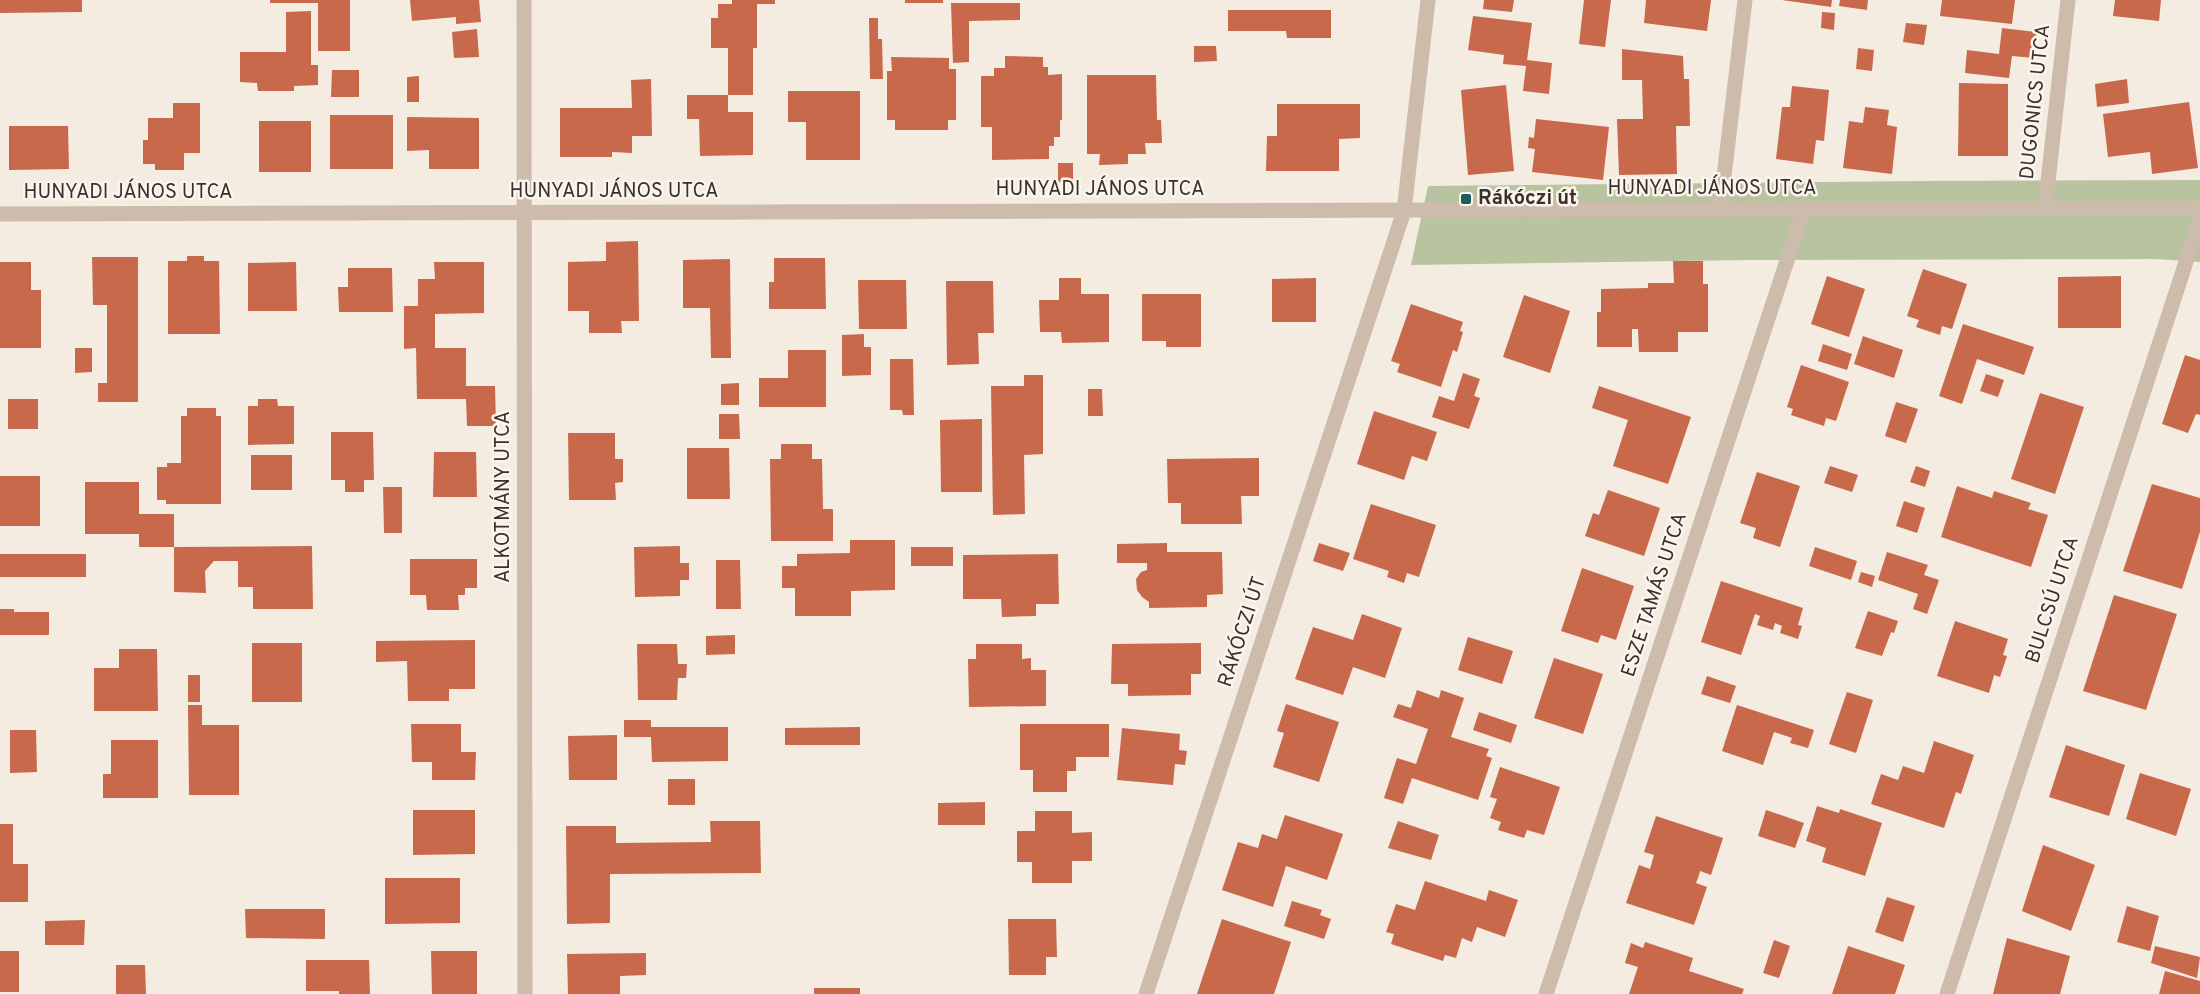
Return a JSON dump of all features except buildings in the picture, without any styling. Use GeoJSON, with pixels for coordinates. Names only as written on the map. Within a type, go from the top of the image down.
{"type":"FeatureCollection","features":[{"type":"Feature","properties":{"kind":"street","name":"ALKOTMÁNY UTCA"},"geometry":{"type":"LineString","coordinates":[[524,0],[525,994]]}},
{"type":"Feature","properties":{"kind":"street","name":"RÁKÓCZI ÚT"},"geometry":{"type":"LineString","coordinates":[[1146,994],[1404,210],[1428,0]]}},
{"type":"Feature","properties":{"kind":"street"},"geometry":{"type":"LineString","coordinates":[[1720,210],[1745,0]]}},
{"type":"Feature","properties":{"kind":"street","name":"DUGONICS UTCA"},"geometry":{"type":"LineString","coordinates":[[2045,209],[2068,0]]}},
{"type":"Feature","properties":{"kind":"street","name":"HUNYADI JÁNOS UTCA"},"geometry":{"type":"LineString","coordinates":[[0,214],[2200,208]]}},
{"type":"Feature","properties":{"kind":"street","name":"ESZE TAMÁS UTCA"},"geometry":{"type":"LineString","coordinates":[[1546,994],[1804,209]]}},
{"type":"Feature","properties":{"kind":"street","name":"BULCSÚ UTCA"},"geometry":{"type":"LineString","coordinates":[[1947,994],[2200,219]]}},
{"type":"Feature","properties":{"kind":"green space"},"geometry":{"type":"Polygon","coordinates":[[[2200,180],[2200,262],[2156,259],[1751,260],[1411,265],[1428,186],[2200,180]]]}},
{"type":"Feature","properties":{"kind":"place","name":"Rákóczi út"},"geometry":{"type":"Point","coordinates":[1466,199]}}]}
